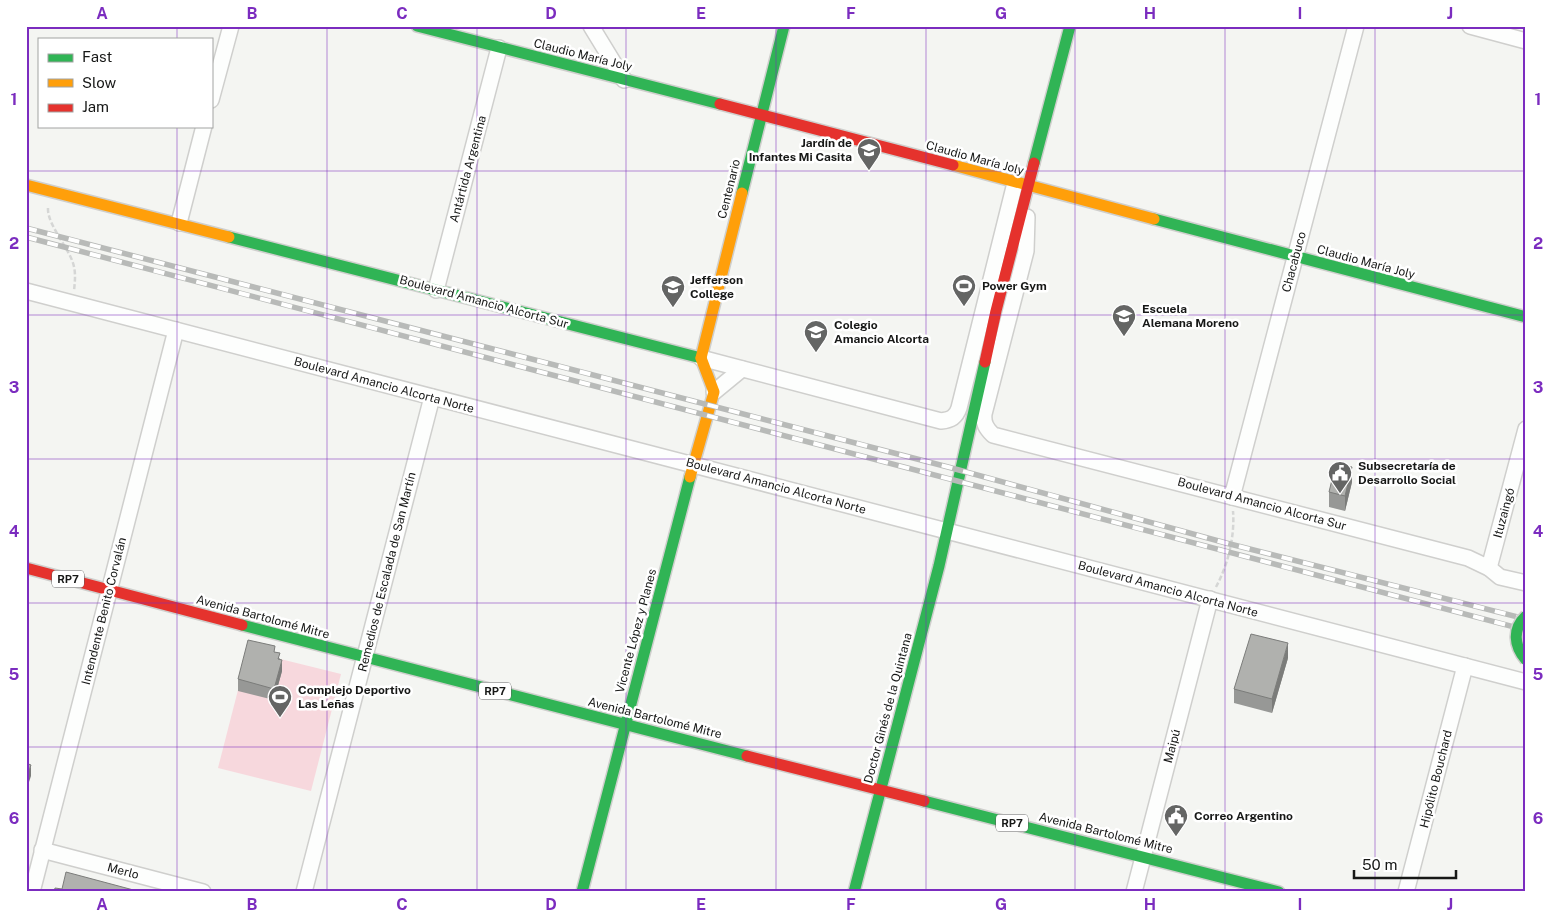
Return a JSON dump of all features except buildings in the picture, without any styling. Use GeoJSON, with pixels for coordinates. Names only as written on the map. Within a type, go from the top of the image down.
{"type":"FeatureCollection","features":[{"type":"Feature","properties":{"kind":"street"},"geometry":{"type":"LineString","coordinates":[[212,96],[230,26]]}},
{"type":"Feature","properties":{"kind":"street","name":"Claudio María Joly"},"geometry":{"type":"LineString","coordinates":[[417,26],[1526,317]]}},
{"type":"Feature","properties":{"kind":"street"},"geometry":{"type":"LineString","coordinates":[[591,26],[624,80]]}},
{"type":"Feature","properties":{"kind":"street","name":"Centenario"},"geometry":{"type":"LineString","coordinates":[[701,358],[784,26]]}},
{"type":"Feature","properties":{"kind":"street","name":"Doctor Ginés de la Quintana"},"geometry":{"type":"LineString","coordinates":[[854,892],[948,531],[1022,185],[1070,26]]}},
{"type":"Feature","properties":{"kind":"street","name":"Chacabuco"},"geometry":{"type":"LineString","coordinates":[[1232,497],[1356,26]]}},
{"type":"Feature","properties":{"kind":"street"},"geometry":{"type":"LineString","coordinates":[[1470,26],[1526,41]]}},
{"type":"Feature","properties":{"kind":"street","name":"Antártida Argentina"},"geometry":{"type":"LineString","coordinates":[[436,290],[499,48]]}},
{"type":"Feature","properties":{"kind":"street"},"geometry":{"type":"LineString","coordinates":[[179,223],[203,128]]}},
{"type":"Feature","properties":{"kind":"street","name":"Boulevard Amancio Alcorta Sur"},"geometry":{"type":"LineString","coordinates":[[26,185],[941,421],[950,420],[957,415],[1022,185]]}},
{"type":"Feature","properties":{"kind":"street","name":"Boulevard Amancio Alcorta Sur"},"geometry":{"type":"LineString","coordinates":[[1022,185],[1026,251],[984,414],[983,422],[993,434],[1468,558],[1489,568],[1500,577],[1526,584]]}},
{"type":"Feature","properties":{"kind":"street","name":"Boulevard Amancio Alcorta Norte"},"geometry":{"type":"LineString","coordinates":[[26,291],[1526,682]]}},
{"type":"Feature","properties":{"kind":"street","name":"Intendente Benito Corvalán"},"geometry":{"type":"LineString","coordinates":[[32,892],[176,330]]}},
{"type":"Feature","properties":{"kind":"street"},"geometry":{"type":"LineString","coordinates":[[701,358],[714,392],[742,369]]}},
{"type":"Feature","properties":{"kind":"street","name":"Vicente López y Planes"},"geometry":{"type":"LineString","coordinates":[[582,892],[693,465],[714,392]]}},
{"type":"Feature","properties":{"kind":"street","name":"Remedios de Escalada de San Martín"},"geometry":{"type":"LineString","coordinates":[[304,892],[432,397]]}},
{"type":"Feature","properties":{"kind":"street","name":"Ituzaingó"},"geometry":{"type":"LineString","coordinates":[[1489,568],[1526,429]]}},
{"type":"Feature","properties":{"kind":"street","name":"Avenida Bartolomé Mitre"},"geometry":{"type":"LineString","coordinates":[[26,568],[365,658],[1279,892]]}},
{"type":"Feature","properties":{"kind":"street","name":"Maipú"},"geometry":{"type":"LineString","coordinates":[[1134,892],[1210,600]]}},
{"type":"Feature","properties":{"kind":"street"},"geometry":{"type":"LineString","coordinates":[[1526,616],[1517,627],[1516,646],[1526,660]]}},
{"type":"Feature","properties":{"kind":"street","name":"Hipólito Bouchard"},"geometry":{"type":"LineString","coordinates":[[1406,892],[1465,666]]}},
{"type":"Feature","properties":{"kind":"street","name":"Merlo"},"geometry":{"type":"LineString","coordinates":[[42,850],[203,892]]}},
{"type":"Feature","properties":{"kind":"path"},"geometry":{"type":"LineString","coordinates":[[50,191],[48,213],[73,263],[76,276],[72,303]]}},
{"type":"Feature","properties":{"kind":"path"},"geometry":{"type":"LineString","coordinates":[[1210,600],[1224,573],[1234,525],[1232,497]]}},
{"type":"Feature","properties":{"kind":"shaded area","name":"Complejo Deportivo Las Leñas"},"geometry":{"type":"Polygon","coordinates":[[[248,651],[341,674],[311,791],[218,768],[248,651]]]}},
{"type":"Feature","properties":{"kind":"railway"},"geometry":{"type":"LineString","coordinates":[[26,228],[948,467],[1226,543],[1526,619]]}},
{"type":"Feature","properties":{"kind":"railway"},"geometry":{"type":"LineString","coordinates":[[26,237],[1526,630]]}},
{"type":"Feature","properties":{"kind":"traffic: fast"},"geometry":{"type":"LineString","coordinates":[[417,26],[720,104]]}},
{"type":"Feature","properties":{"kind":"traffic: fast"},"geometry":{"type":"LineString","coordinates":[[742,193],[784,26]]}},
{"type":"Feature","properties":{"kind":"traffic: fast"},"geometry":{"type":"LineString","coordinates":[[1034,163],[1070,26]]}},
{"type":"Feature","properties":{"kind":"traffic: fast"},"geometry":{"type":"LineString","coordinates":[[1154,219],[1526,317]]}},
{"type":"Feature","properties":{"kind":"traffic: fast"},"geometry":{"type":"LineString","coordinates":[[229,237],[701,358]]}},
{"type":"Feature","properties":{"kind":"traffic: fast"},"geometry":{"type":"LineString","coordinates":[[854,892],[939,566],[985,362]]}},
{"type":"Feature","properties":{"kind":"traffic: fast"},"geometry":{"type":"LineString","coordinates":[[582,892],[690,477]]}},
{"type":"Feature","properties":{"kind":"traffic: fast"},"geometry":{"type":"LineString","coordinates":[[1526,616],[1518,626],[1516,638],[1519,649],[1526,660]]}},
{"type":"Feature","properties":{"kind":"traffic: fast"},"geometry":{"type":"LineString","coordinates":[[242,625],[747,756]]}},
{"type":"Feature","properties":{"kind":"traffic: fast"},"geometry":{"type":"LineString","coordinates":[[924,801],[1279,892]]}},
{"type":"Feature","properties":{"kind":"traffic: slow"},"geometry":{"type":"LineString","coordinates":[[953,165],[1154,219]]}},
{"type":"Feature","properties":{"kind":"traffic: slow"},"geometry":{"type":"LineString","coordinates":[[26,185],[229,237]]}},
{"type":"Feature","properties":{"kind":"traffic: slow"},"geometry":{"type":"LineString","coordinates":[[701,358],[742,193]]}},
{"type":"Feature","properties":{"kind":"traffic: slow"},"geometry":{"type":"LineString","coordinates":[[690,477],[714,392],[701,358]]}},
{"type":"Feature","properties":{"kind":"traffic: jam"},"geometry":{"type":"LineString","coordinates":[[720,104],[953,165]]}},
{"type":"Feature","properties":{"kind":"traffic: jam"},"geometry":{"type":"LineString","coordinates":[[985,362],[996,311],[1034,163]]}},
{"type":"Feature","properties":{"kind":"traffic: jam"},"geometry":{"type":"LineString","coordinates":[[26,568],[242,625]]}},
{"type":"Feature","properties":{"kind":"traffic: jam"},"geometry":{"type":"LineString","coordinates":[[747,756],[924,801]]}},
{"type":"Feature","properties":{"kind":"place","name":"Jardín de Infantes Mi Casita"},"geometry":{"type":"Point","coordinates":[869,171]}},
{"type":"Feature","properties":{"kind":"place","name":"Power Gym"},"geometry":{"type":"Point","coordinates":[964,307]}},
{"type":"Feature","properties":{"kind":"place","name":"Jefferson College"},"geometry":{"type":"Point","coordinates":[673,308]}},
{"type":"Feature","properties":{"kind":"place","name":"Escuela Alemana Moreno"},"geometry":{"type":"Point","coordinates":[1124,337]}},
{"type":"Feature","properties":{"kind":"place","name":"Colegio Amancio Alcorta"},"geometry":{"type":"Point","coordinates":[816,353]}},
{"type":"Feature","properties":{"kind":"place","name":"Subsecretaría de Desarrollo Social"},"geometry":{"type":"Point","coordinates":[1340,494]}},
{"type":"Feature","properties":{"kind":"place","name":"Complejo Deportivo Las Leñas"},"geometry":{"type":"Point","coordinates":[280,718]}},
{"type":"Feature","properties":{"kind":"place","name":"Correo Argentino"},"geometry":{"type":"Point","coordinates":[1176,837]}}]}
